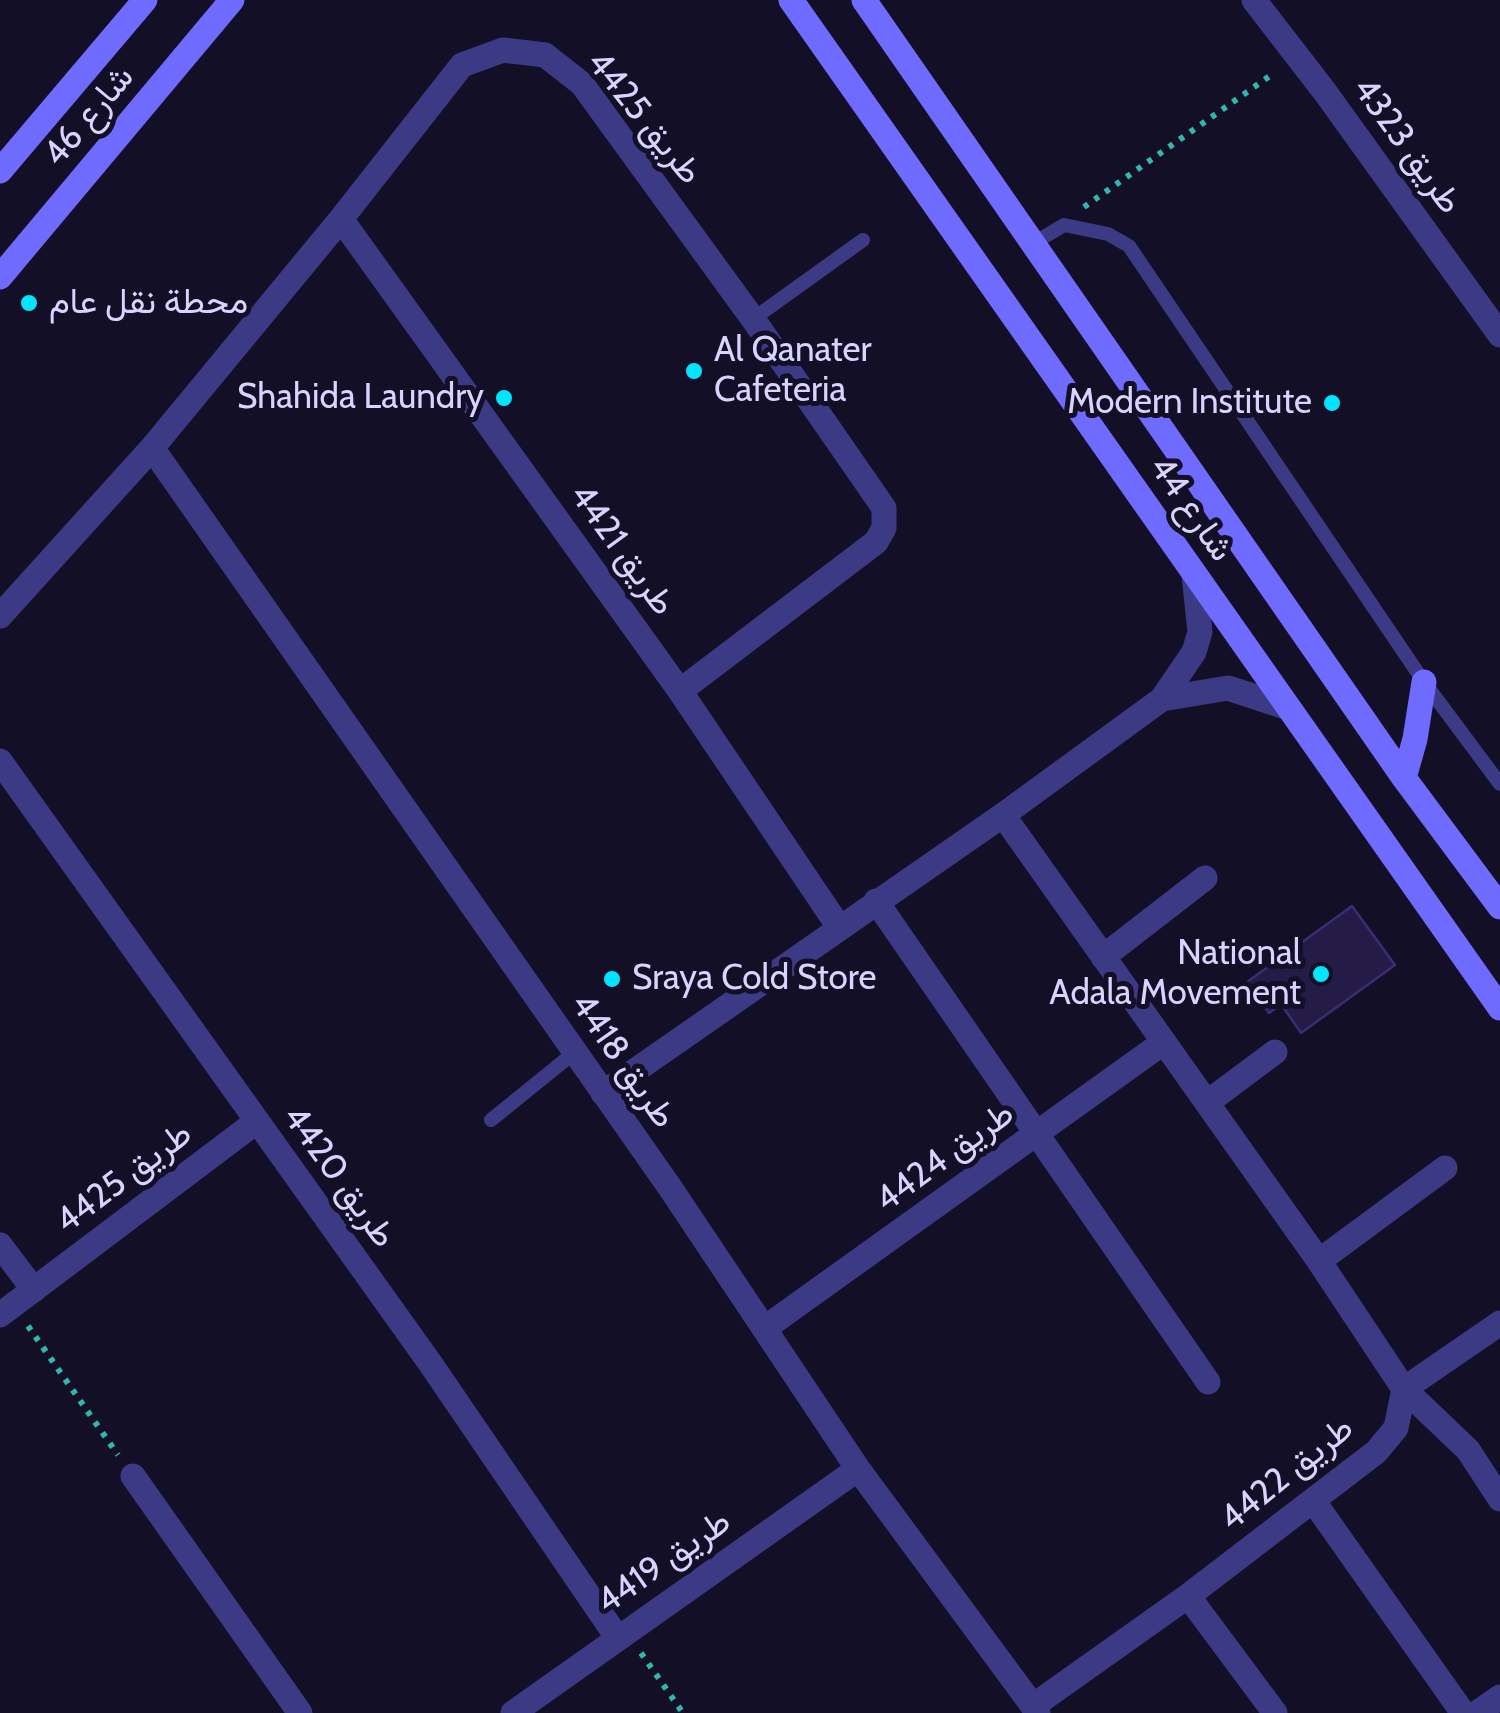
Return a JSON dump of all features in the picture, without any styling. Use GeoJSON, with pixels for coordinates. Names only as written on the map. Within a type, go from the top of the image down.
{"type":"FeatureCollection","features":[{"type":"Feature","properties":{"kind":"main road","name":"شارع 46"},"geometry":{"type":"LineString","coordinates":[[0,172],[145,0]]}},
{"type":"Feature","properties":{"kind":"main road","name":"شارع 46"},"geometry":{"type":"LineString","coordinates":[[0,277],[232,0]]}},
{"type":"Feature","properties":{"kind":"main road","name":"شارع 44"},"geometry":{"type":"LineString","coordinates":[[790,0],[1500,1008]]}},
{"type":"Feature","properties":{"kind":"main road","name":"شارع 44"},"geometry":{"type":"LineString","coordinates":[[864,0],[1404,778],[1500,907]]}},
{"type":"Feature","properties":{"kind":"main road"},"geometry":{"type":"LineString","coordinates":[[1404,778],[1424,682]]}},
{"type":"Feature","properties":{"kind":"street","name":"طريق 4323"},"geometry":{"type":"LineString","coordinates":[[1254,0],[1499,333]]}},
{"type":"Feature","properties":{"kind":"street","name":"طريق 4425"},"geometry":{"type":"LineString","coordinates":[[0,616],[152,448],[341,220],[462,65],[503,50],[545,55],[582,84],[754,320],[884,508],[884,528],[876,542],[680,691]]}},
{"type":"Feature","properties":{"kind":"street","name":"طريق 4421"},"geometry":{"type":"LineString","coordinates":[[341,220],[680,691],[839,927]]}},
{"type":"Feature","properties":{"kind":"street","name":"طريق 4418"},"geometry":{"type":"LineString","coordinates":[[152,448],[575,1052],[858,1469],[1035,1710]]}},
{"type":"Feature","properties":{"kind":"street"},"geometry":{"type":"LineString","coordinates":[[603,1093],[1003,815],[1162,699],[1194,652],[1200,632],[1194,575]]}},
{"type":"Feature","properties":{"kind":"street"},"geometry":{"type":"LineString","coordinates":[[1162,699],[1228,688],[1286,707]]}},
{"type":"Feature","properties":{"kind":"street","name":"طريق 4420"},"geometry":{"type":"LineString","coordinates":[[0,760],[621,1634]]}},
{"type":"Feature","properties":{"kind":"street"},"geometry":{"type":"LineString","coordinates":[[1003,815],[1208,1102],[1404,1389],[1468,1450],[1500,1500]]}},
{"type":"Feature","properties":{"kind":"street"},"geometry":{"type":"LineString","coordinates":[[1104,957],[1205,878]]}},
{"type":"Feature","properties":{"kind":"street"},"geometry":{"type":"LineString","coordinates":[[876,901],[1208,1382]]}},
{"type":"Feature","properties":{"kind":"street","name":"طريق 4424"},"geometry":{"type":"LineString","coordinates":[[765,1328],[1164,1042]]}},
{"type":"Feature","properties":{"kind":"street"},"geometry":{"type":"LineString","coordinates":[[1208,1102],[1275,1052]]}},
{"type":"Feature","properties":{"kind":"street","name":"طريق 4425"},"geometry":{"type":"LineString","coordinates":[[0,1315],[256,1122]]}},
{"type":"Feature","properties":{"kind":"street"},"geometry":{"type":"LineString","coordinates":[[1319,1261],[1445,1168]]}},
{"type":"Feature","properties":{"kind":"street"},"geometry":{"type":"LineString","coordinates":[[0,1245],[34,1290]]}},
{"type":"Feature","properties":{"kind":"street"},"geometry":{"type":"LineString","coordinates":[[1404,1389],[1500,1323]]}},
{"type":"Feature","properties":{"kind":"street","name":"طريق 4422"},"geometry":{"type":"LineString","coordinates":[[1035,1710],[1376,1452],[1396,1428],[1404,1389]]}},
{"type":"Feature","properties":{"kind":"street","name":"طريق 4419"},"geometry":{"type":"LineString","coordinates":[[513,1713],[858,1469]]}},
{"type":"Feature","properties":{"kind":"street"},"geometry":{"type":"LineString","coordinates":[[133,1476],[300,1713]]}},
{"type":"Feature","properties":{"kind":"street"},"geometry":{"type":"LineString","coordinates":[[1314,1502],[1463,1713]]}},
{"type":"Feature","properties":{"kind":"street"},"geometry":{"type":"LineString","coordinates":[[1188,1596],[1275,1713]]}},
{"type":"Feature","properties":{"kind":"street"},"geometry":{"type":"LineString","coordinates":[[1476,1713],[1500,1698]]}},
{"type":"Feature","properties":{"kind":"lane"},"geometry":{"type":"LineString","coordinates":[[1034,243],[1064,225],[1108,234],[1128,246],[1424,682],[1500,784]]}},
{"type":"Feature","properties":{"kind":"lane"},"geometry":{"type":"LineString","coordinates":[[754,320],[864,240]]}},
{"type":"Feature","properties":{"kind":"lane"},"geometry":{"type":"LineString","coordinates":[[491,1120],[575,1052]]}},
{"type":"Feature","properties":{"kind":"path"},"geometry":{"type":"LineString","coordinates":[[1064,225],[1097,195],[1296,58]]}},
{"type":"Feature","properties":{"kind":"path"},"geometry":{"type":"LineString","coordinates":[[34,1290],[20,1316],[133,1476]]}},
{"type":"Feature","properties":{"kind":"path"},"geometry":{"type":"LineString","coordinates":[[621,1634],[684,1713]]}},
{"type":"Feature","properties":{"kind":"building","name":"National Adala Movement"},"geometry":{"type":"Polygon","coordinates":[[[1352,906],[1395,965],[1301,1033],[1281,1004],[1269,1013],[1247,982],[1352,906]]]}},
{"type":"Feature","properties":{"kind":"place","name":"محطة نقل عام"},"geometry":{"type":"Point","coordinates":[29,303]}},
{"type":"Feature","properties":{"kind":"place","name":"Al Qanater Cafeteria"},"geometry":{"type":"Point","coordinates":[694,371]}},
{"type":"Feature","properties":{"kind":"place","name":"Shahida Laundry"},"geometry":{"type":"Point","coordinates":[504,398]}},
{"type":"Feature","properties":{"kind":"place","name":"Modern Institute"},"geometry":{"type":"Point","coordinates":[1332,403]}},
{"type":"Feature","properties":{"kind":"place","name":"National Adala Movement"},"geometry":{"type":"Point","coordinates":[1321,974]}},
{"type":"Feature","properties":{"kind":"place","name":"Sraya Cold Store"},"geometry":{"type":"Point","coordinates":[612,979]}}]}
